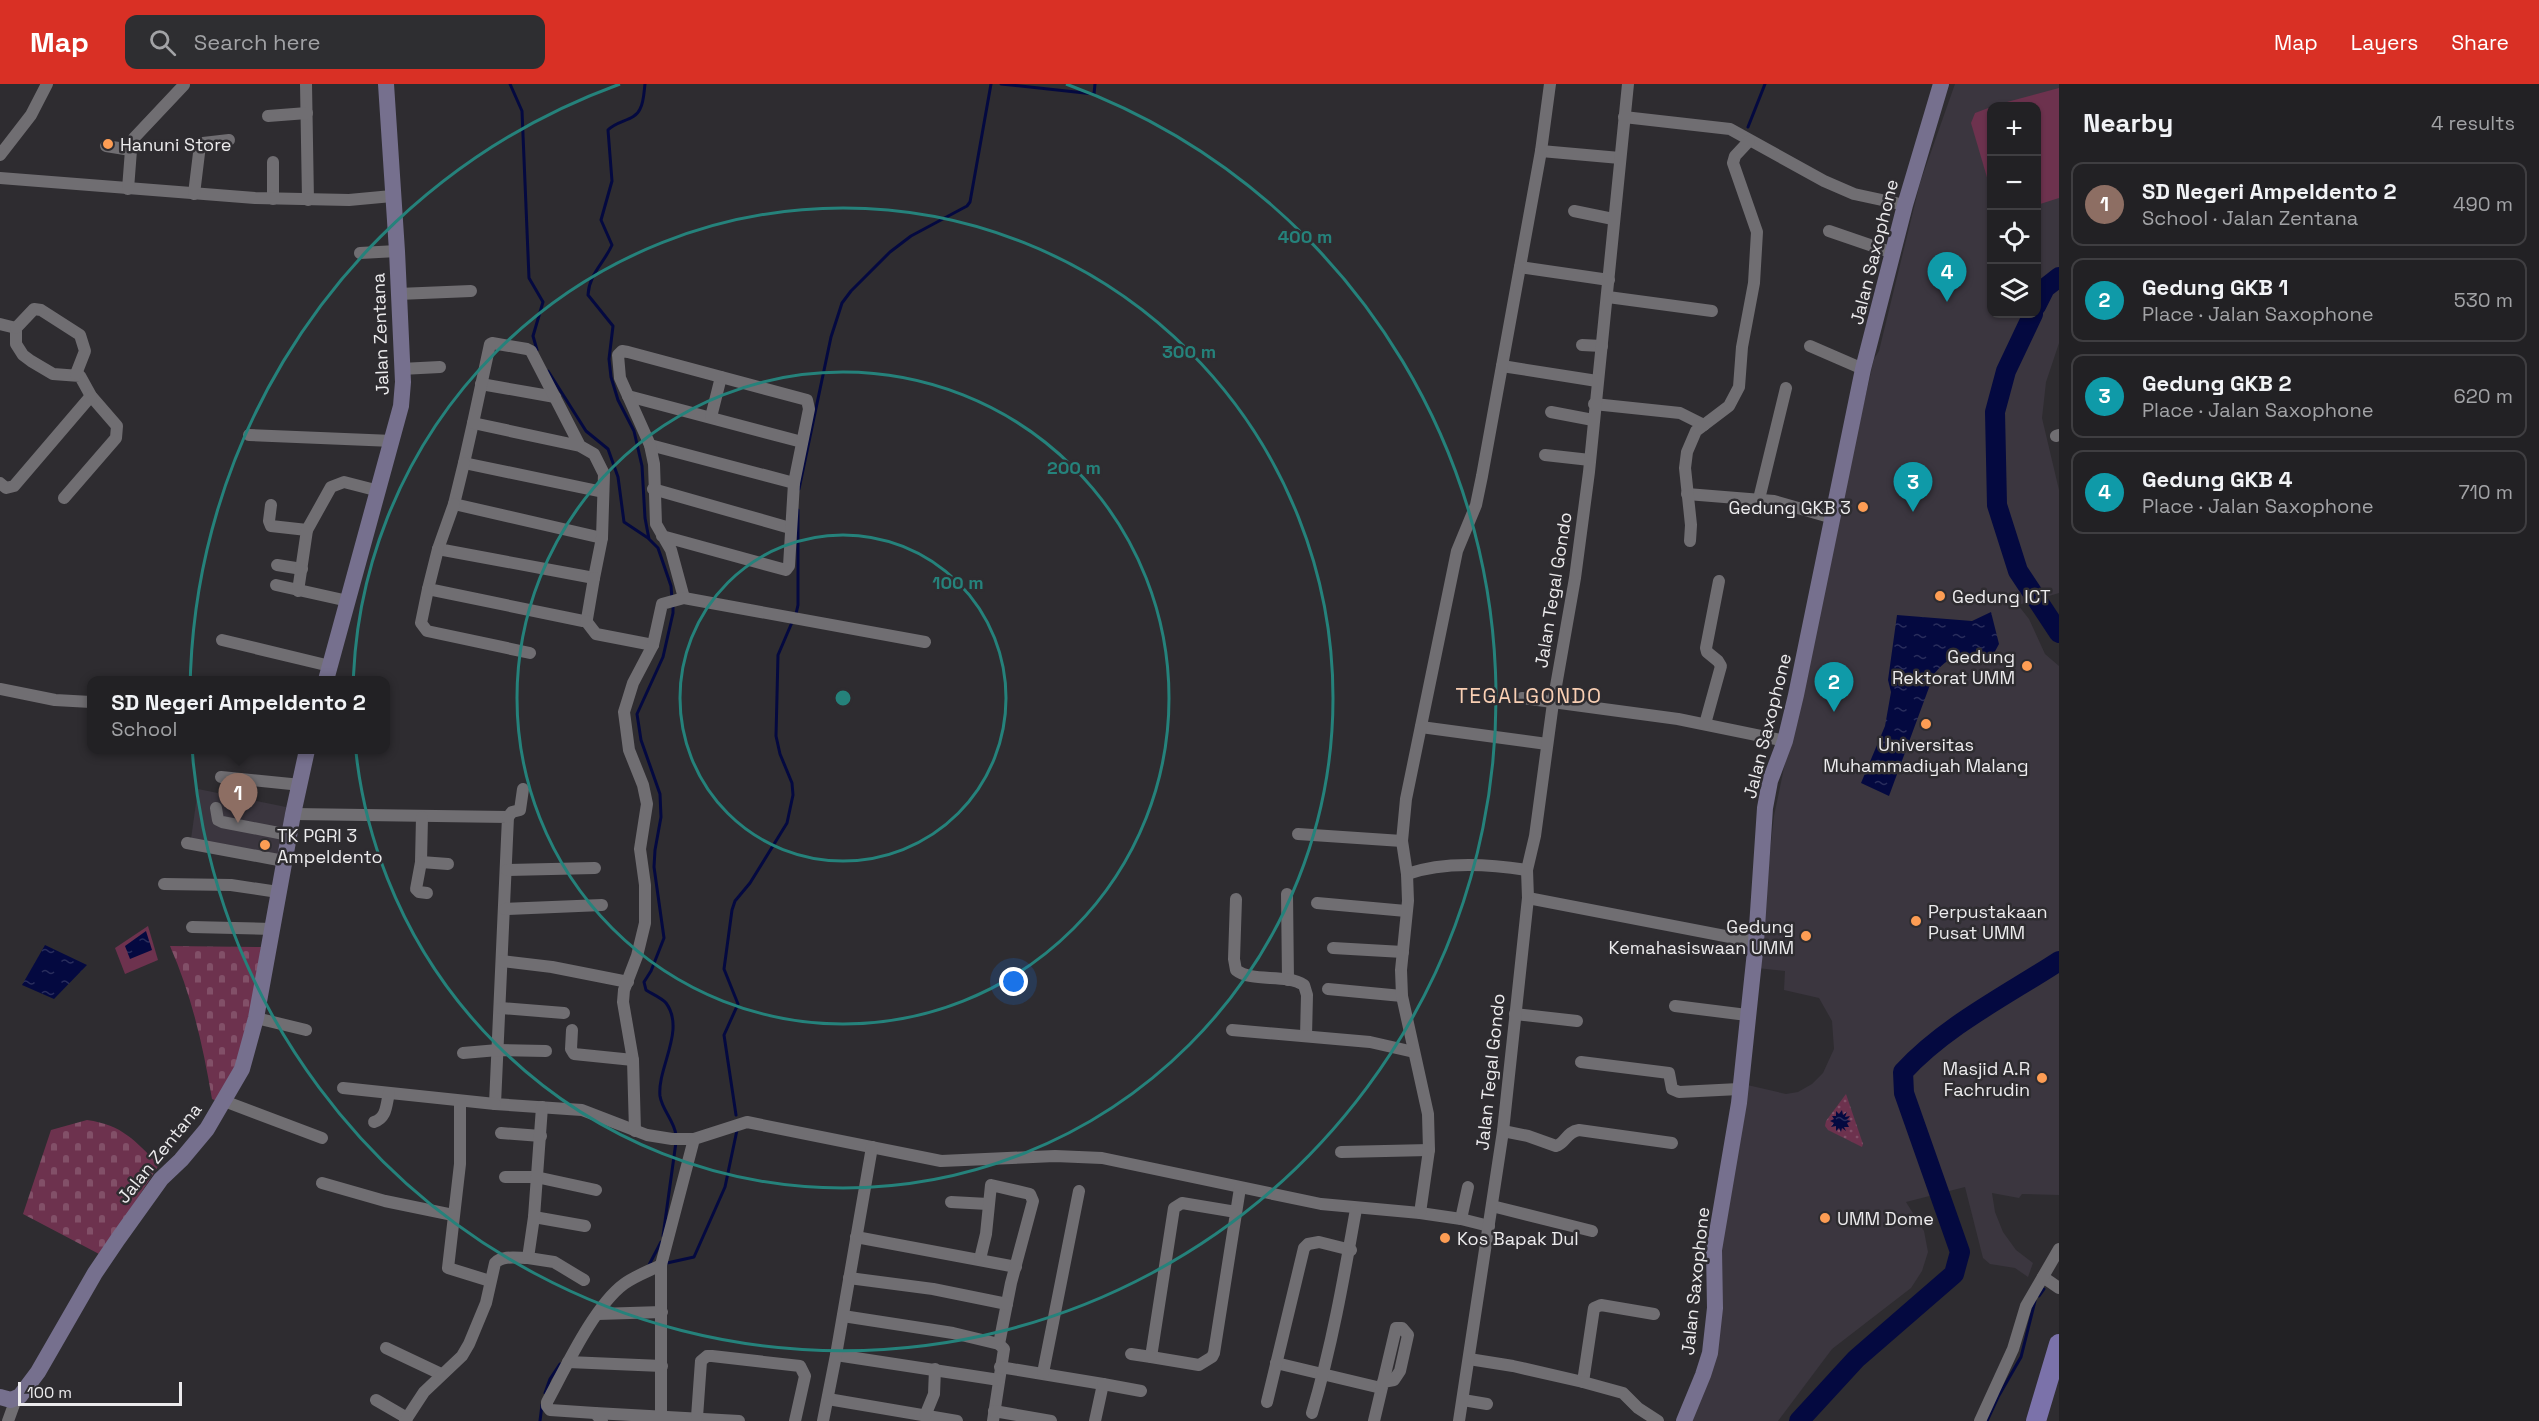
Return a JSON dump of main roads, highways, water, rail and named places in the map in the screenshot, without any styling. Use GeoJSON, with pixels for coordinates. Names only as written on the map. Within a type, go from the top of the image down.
{"type":"FeatureCollection","features":[{"type":"Feature","properties":{"kind":"main road","name":"Jalan Zentana"},"geometry":{"type":"LineString","coordinates":[[328,673],[401,406],[397,251],[386,84]]}},
{"type":"Feature","properties":{"kind":"main road","name":"Jalan Saxophone"},"geometry":{"type":"LineString","coordinates":[[1684,1421],[1710,1353],[1715,1308],[1714,1250],[1739,1089],[1756,942],[1770,781],[1785,741],[1863,369],[1905,205],[1941,84]]}},
{"type":"Feature","properties":{"kind":"main road","name":"Jalan Zentana"},"geometry":{"type":"LineString","coordinates":[[8,1398],[38,1372],[95,1274],[133,1216],[160,1179],[197,1142],[242,1069],[256,1018],[278,892],[306,754]]}},
{"type":"Feature","properties":{"kind":"main road"},"geometry":{"type":"LineString","coordinates":[[2036,1421],[2059,1344]]}},
{"type":"Feature","properties":{"kind":"water"},"geometry":{"type":"Polygon","coordinates":[[[1991,612],[1999,644],[1993,655],[1985,661],[1956,657],[1946,662],[1934,674],[1889,796],[1861,783],[1885,726],[1891,692],[1888,680],[1897,615],[1972,621],[1991,612]]]}},
{"type":"Feature","properties":{"kind":"water"},"geometry":{"type":"Polygon","coordinates":[[[146,931],[152,950],[130,959],[125,946],[146,931]]]}},
{"type":"Feature","properties":{"kind":"water"},"geometry":{"type":"Polygon","coordinates":[[[45,945],[87,965],[54,999],[22,985],[45,945]]]}},
{"type":"Feature","properties":{"kind":"water"},"geometry":{"type":"Polygon","coordinates":[[[1842,1110],[1843,1115],[1847,1112],[1845,1117],[1850,1116],[1847,1120],[1851,1121],[1847,1123],[1849,1127],[1844,1127],[1846,1131],[1842,1128],[1841,1132],[1839,1128],[1836,1131],[1836,1126],[1831,1127],[1834,1123],[1830,1121],[1834,1119],[1832,1116],[1836,1116],[1836,1111],[1839,1114],[1842,1110]]]}},
{"type":"Feature","properties":{"kind":"waterway"},"geometry":{"type":"LineString","coordinates":[[510,84],[522,111],[529,278],[543,302],[533,336],[537,350]]}},
{"type":"Feature","properties":{"kind":"waterway"},"geometry":{"type":"LineString","coordinates":[[645,84],[638,113],[608,130],[612,181],[601,220],[612,245],[591,281],[588,295],[613,326],[609,359],[611,377],[618,400],[634,431],[642,466],[645,518],[649,539],[658,548],[671,586],[672,599]]}},
{"type":"Feature","properties":{"kind":"waterway"},"geometry":{"type":"LineString","coordinates":[[799,489],[831,337],[842,303],[890,252],[911,236],[967,206],[970,202],[991,84]]}},
{"type":"Feature","properties":{"kind":"waterway"},"geometry":{"type":"LineString","coordinates":[[1001,84],[1094,94],[1095,84]]}},
{"type":"Feature","properties":{"kind":"waterway"},"geometry":{"type":"LineString","coordinates":[[1748,127],[1765,84]]}},
{"type":"Feature","properties":{"kind":"waterway"},"geometry":{"type":"LineString","coordinates":[[2041,296],[2045,288],[2059,277]]}},
{"type":"Feature","properties":{"kind":"waterway"},"geometry":{"type":"LineString","coordinates":[[2031,318],[2006,371],[1995,412],[1997,505],[2018,571],[2059,633]]}},
{"type":"Feature","properties":{"kind":"waterway"},"geometry":{"type":"LineString","coordinates":[[548,371],[586,431],[608,449],[618,477],[624,522],[648,538]]}},
{"type":"Feature","properties":{"kind":"waterway"},"geometry":{"type":"LineString","coordinates":[[796,614],[798,605],[798,510]]}},
{"type":"Feature","properties":{"kind":"waterway"},"geometry":{"type":"LineString","coordinates":[[673,605],[663,657],[637,714],[641,740],[660,794],[661,817],[654,867],[664,938],[651,971],[644,982],[646,990],[664,1001],[671,1014],[672,1037],[662,1073],[660,1096],[676,1135]]}},
{"type":"Feature","properties":{"kind":"waterway"},"geometry":{"type":"LineString","coordinates":[[736,1115],[724,1035],[738,1004],[724,969],[735,901],[750,883],[787,823],[793,795],[792,783],[780,754],[776,736],[778,655],[793,620]]}},
{"type":"Feature","properties":{"kind":"waterway"},"geometry":{"type":"LineString","coordinates":[[1799,1421],[1856,1359],[1954,1274],[1960,1252],[1904,1093],[1903,1072],[1920,1055],[1957,1026],[2059,961]]}},
{"type":"Feature","properties":{"kind":"waterway"},"geometry":{"type":"LineString","coordinates":[[667,1263],[694,1257],[725,1187],[737,1130]]}},
{"type":"Feature","properties":{"kind":"waterway"},"geometry":{"type":"LineString","coordinates":[[663,1236],[676,1142]]}},
{"type":"Feature","properties":{"kind":"waterway"},"geometry":{"type":"LineString","coordinates":[[649,1265],[661,1242]]}},
{"type":"Feature","properties":{"kind":"waterway"},"geometry":{"type":"LineString","coordinates":[[2039,1296],[2044,1289]]}},
{"type":"Feature","properties":{"kind":"waterway"},"geometry":{"type":"LineString","coordinates":[[1987,1421],[2021,1357],[2035,1301]]}},
{"type":"Feature","properties":{"kind":"waterway"},"geometry":{"type":"LineString","coordinates":[[545,1393],[550,1379],[560,1364]]}},
{"type":"Feature","properties":{"kind":"waterway"},"geometry":{"type":"LineString","coordinates":[[540,1421],[542,1405]]}},
{"type":"Feature","properties":{"kind":"place","name":"Hanuni Store"},"geometry":{"type":"Point","coordinates":[108,144]}},
{"type":"Feature","properties":{"kind":"place","name":"Gedung GKB 4"},"geometry":{"type":"Point","coordinates":[1947,302]}},
{"type":"Feature","properties":{"kind":"place","name":"Gedung GKB 3"},"geometry":{"type":"Point","coordinates":[1863,507]}},
{"type":"Feature","properties":{"kind":"place","name":"Gedung GKB 2"},"geometry":{"type":"Point","coordinates":[1913,512]}},
{"type":"Feature","properties":{"kind":"place","name":"Gedung ICT"},"geometry":{"type":"Point","coordinates":[1940,596]}},
{"type":"Feature","properties":{"kind":"place","name":"Gedung Rektorat UMM"},"geometry":{"type":"Point","coordinates":[2027,666]}},
{"type":"Feature","properties":{"kind":"place","name":"Gedung GKB 1"},"geometry":{"type":"Point","coordinates":[1834,712]}},
{"type":"Feature","properties":{"kind":"place","name":"Universitas Muhammadiyah Malang"},"geometry":{"type":"Point","coordinates":[1926,724]}},
{"type":"Feature","properties":{"kind":"place","name":"SD Negeri Ampeldento 2"},"geometry":{"type":"Point","coordinates":[238,823]}},
{"type":"Feature","properties":{"kind":"place","name":"TK PGRI 3 Ampeldento"},"geometry":{"type":"Point","coordinates":[265,845]}},
{"type":"Feature","properties":{"kind":"place","name":"Perpustakaan Pusat UMM"},"geometry":{"type":"Point","coordinates":[1916,921]}},
{"type":"Feature","properties":{"kind":"place","name":"Gedung Kemahasiswaan UMM"},"geometry":{"type":"Point","coordinates":[1806,936]}},
{"type":"Feature","properties":{"kind":"place","name":"Masjid A.R Fachrudin"},"geometry":{"type":"Point","coordinates":[2042,1078]}},
{"type":"Feature","properties":{"kind":"place","name":"UMM Dome"},"geometry":{"type":"Point","coordinates":[1825,1218]}},
{"type":"Feature","properties":{"kind":"place","name":"Kos Bapak Dul"},"geometry":{"type":"Point","coordinates":[1445,1238]}},
{"type":"Feature","properties":{"kind":"district","name":"TEGALGONDO"},"geometry":{"type":"Point","coordinates":[1529,695]}}]}
